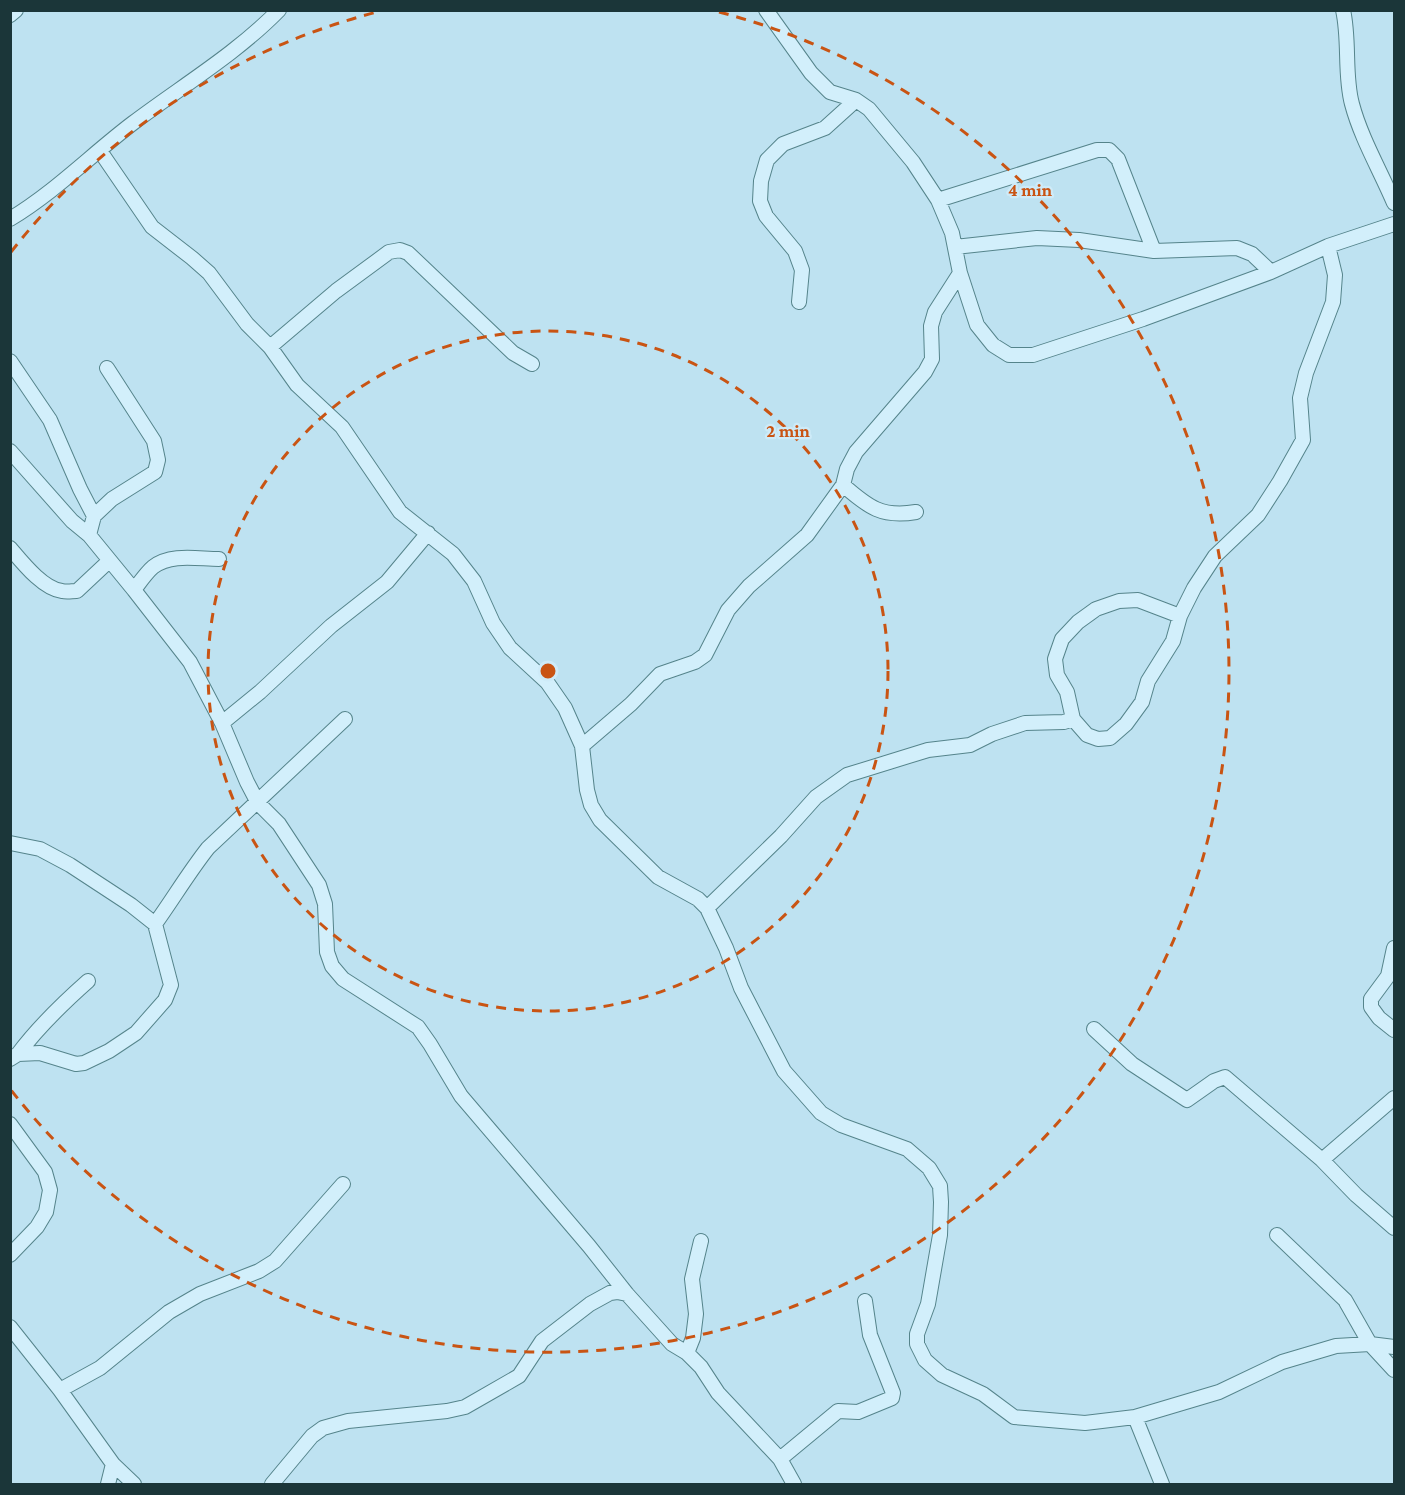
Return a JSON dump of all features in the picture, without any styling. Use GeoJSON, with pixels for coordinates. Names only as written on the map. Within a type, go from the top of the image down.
{"type":"FeatureCollection","features":[{"type":"Feature","properties":{"kind":"street"},"geometry":{"type":"LineString","coordinates":[[10,15],[16,10]]}},
{"type":"Feature","properties":{"kind":"street"},"geometry":{"type":"LineString","coordinates":[[10,219],[132,124],[264,26],[279,10]]}},
{"type":"Feature","properties":{"kind":"street"},"geometry":{"type":"LineString","coordinates":[[766,10],[811,73],[830,92],[856,99],[869,109],[913,162],[938,200],[952,233],[960,273],[977,325],[993,345],[1010,355],[1034,355],[1143,319],[1271,272],[1328,246],[1395,224]]}},
{"type":"Feature","properties":{"kind":"street"},"geometry":{"type":"LineString","coordinates":[[1343,10],[1351,102],[1361,132],[1395,203]]}},
{"type":"Feature","properties":{"kind":"street"},"geometry":{"type":"LineString","coordinates":[[799,302],[802,270],[795,251],[766,216],[760,201],[761,181],[767,160],[783,144],[825,128],[856,99]]}},
{"type":"Feature","properties":{"kind":"street"},"geometry":{"type":"LineString","coordinates":[[938,200],[1097,150],[1109,150],[1119,159],[1154,251]]}},
{"type":"Feature","properties":{"kind":"street"},"geometry":{"type":"LineString","coordinates":[[100,151],[152,227],[209,273],[247,324],[270,347],[297,385],[342,428],[400,512],[453,554],[474,581],[493,623],[510,648],[547,682],[565,708],[582,746],[591,805],[600,820],[658,878],[698,899],[707,908],[726,948],[741,988],[784,1071],[821,1113],[841,1125],[907,1149],[929,1168],[940,1186],[941,1202],[940,1235],[928,1304],[917,1334],[917,1344],[925,1360],[951,1380],[982,1394],[1014,1417],[1071,1423],[1135,1416],[1220,1392],[1282,1362],[1336,1346],[1370,1344],[1395,1347]]}},
{"type":"Feature","properties":{"kind":"street"},"geometry":{"type":"LineString","coordinates":[[955,247],[1037,238],[1079,240],[1154,251],[1237,248],[1252,254],[1271,272]]}},
{"type":"Feature","properties":{"kind":"street"},"geometry":{"type":"LineString","coordinates":[[1180,616],[1138,600],[1119,601],[1096,609],[1078,622],[1062,639],[1055,659],[1057,675],[1067,692],[1073,719],[1087,735],[1098,739],[1110,738],[1126,724],[1142,702],[1148,681],[1173,641],[1180,616],[1194,588],[1215,556],[1258,515],[1303,440],[1300,398],[1306,373],[1333,302],[1335,275],[1328,246]]}},
{"type":"Feature","properties":{"kind":"street"},"geometry":{"type":"LineString","coordinates":[[270,347],[336,291],[389,252],[400,250],[408,253],[513,353],[532,364]]}},
{"type":"Feature","properties":{"kind":"street"},"geometry":{"type":"LineString","coordinates":[[582,746],[631,704],[660,674],[696,662],[705,655],[728,610],[750,586],[807,535],[843,485],[847,469],[856,453],[925,372],[932,359],[930,333],[935,312],[960,273]]}},
{"type":"Feature","properties":{"kind":"street"},"geometry":{"type":"LineString","coordinates":[[10,361],[50,420],[94,516]]}},
{"type":"Feature","properties":{"kind":"street"},"geometry":{"type":"LineString","coordinates":[[89,536],[94,516],[112,499],[155,472],[158,459],[154,441],[107,369]]}},
{"type":"Feature","properties":{"kind":"street"},"geometry":{"type":"LineString","coordinates":[[10,451],[72,521],[89,536],[190,663],[222,723],[258,802],[279,824],[319,885],[325,904],[327,952],[337,974],[418,1028],[430,1044],[460,1096],[589,1245],[627,1294],[672,1344],[687,1353],[701,1367],[718,1393],[780,1459],[794,1485]]}},
{"type":"Feature","properties":{"kind":"street"},"geometry":{"type":"LineString","coordinates":[[843,485],[864,504],[891,515],[916,512]]}},
{"type":"Feature","properties":{"kind":"street"},"geometry":{"type":"LineString","coordinates":[[222,723],[260,692],[332,626],[387,582],[428,533]]}},
{"type":"Feature","properties":{"kind":"street"},"geometry":{"type":"LineString","coordinates":[[10,548],[30,570],[49,586],[60,591],[77,591],[109,561]]}},
{"type":"Feature","properties":{"kind":"street"},"geometry":{"type":"LineString","coordinates":[[134,590],[151,568],[163,561],[219,559]]}},
{"type":"Feature","properties":{"kind":"street"},"geometry":{"type":"LineString","coordinates":[[156,924],[208,849],[345,719]]}},
{"type":"Feature","properties":{"kind":"street"},"geometry":{"type":"LineString","coordinates":[[707,908],[781,836],[816,797],[847,775],[928,750],[970,745],[992,734],[1025,723],[1064,722],[1073,719]]}},
{"type":"Feature","properties":{"kind":"street"},"geometry":{"type":"LineString","coordinates":[[10,843],[39,849],[70,865],[131,904],[156,924],[171,985],[165,1000],[136,1033],[109,1051],[84,1063],[76,1064],[40,1053],[14,1057]]}},
{"type":"Feature","properties":{"kind":"street"},"geometry":{"type":"LineString","coordinates":[[1395,948],[1388,976],[1371,999],[1371,1007],[1378,1018],[1395,1030]]}},
{"type":"Feature","properties":{"kind":"street"},"geometry":{"type":"LineString","coordinates":[[14,1057],[50,1015],[88,981]]}},
{"type":"Feature","properties":{"kind":"street"},"geometry":{"type":"LineString","coordinates":[[1094,1029],[1132,1064],[1187,1100],[1214,1081],[1225,1077],[1322,1160],[1356,1196],[1395,1228]]}},
{"type":"Feature","properties":{"kind":"street"},"geometry":{"type":"LineString","coordinates":[[1322,1160],[1395,1098]]}},
{"type":"Feature","properties":{"kind":"street"},"geometry":{"type":"LineString","coordinates":[[10,1124],[45,1172],[50,1190],[46,1212],[37,1227],[10,1255]]}},
{"type":"Feature","properties":{"kind":"street"},"geometry":{"type":"LineString","coordinates":[[60,1390],[100,1368],[169,1312],[200,1294],[259,1271],[275,1260],[343,1184]]}},
{"type":"Feature","properties":{"kind":"street"},"geometry":{"type":"LineString","coordinates":[[1277,1235],[1345,1300],[1370,1344],[1395,1370]]}},
{"type":"Feature","properties":{"kind":"street"},"geometry":{"type":"LineString","coordinates":[[687,1353],[693,1338],[696,1314],[692,1279],[701,1241]]}},
{"type":"Feature","properties":{"kind":"street"},"geometry":{"type":"LineString","coordinates":[[272,1485],[312,1436],[323,1428],[348,1421],[447,1412],[465,1407],[519,1376],[542,1341],[590,1304],[610,1293],[627,1294]]}},
{"type":"Feature","properties":{"kind":"street"},"geometry":{"type":"LineString","coordinates":[[780,1459],[838,1411],[858,1412],[892,1398],[893,1393],[870,1335],[865,1301]]}},
{"type":"Feature","properties":{"kind":"street"},"geometry":{"type":"LineString","coordinates":[[10,1327],[60,1390],[113,1464],[134,1485]]}},
{"type":"Feature","properties":{"kind":"street"},"geometry":{"type":"LineString","coordinates":[[1135,1416],[1162,1485]]}},
{"type":"Feature","properties":{"kind":"street"},"geometry":{"type":"LineString","coordinates":[[108,1485],[113,1464]]}}]}
